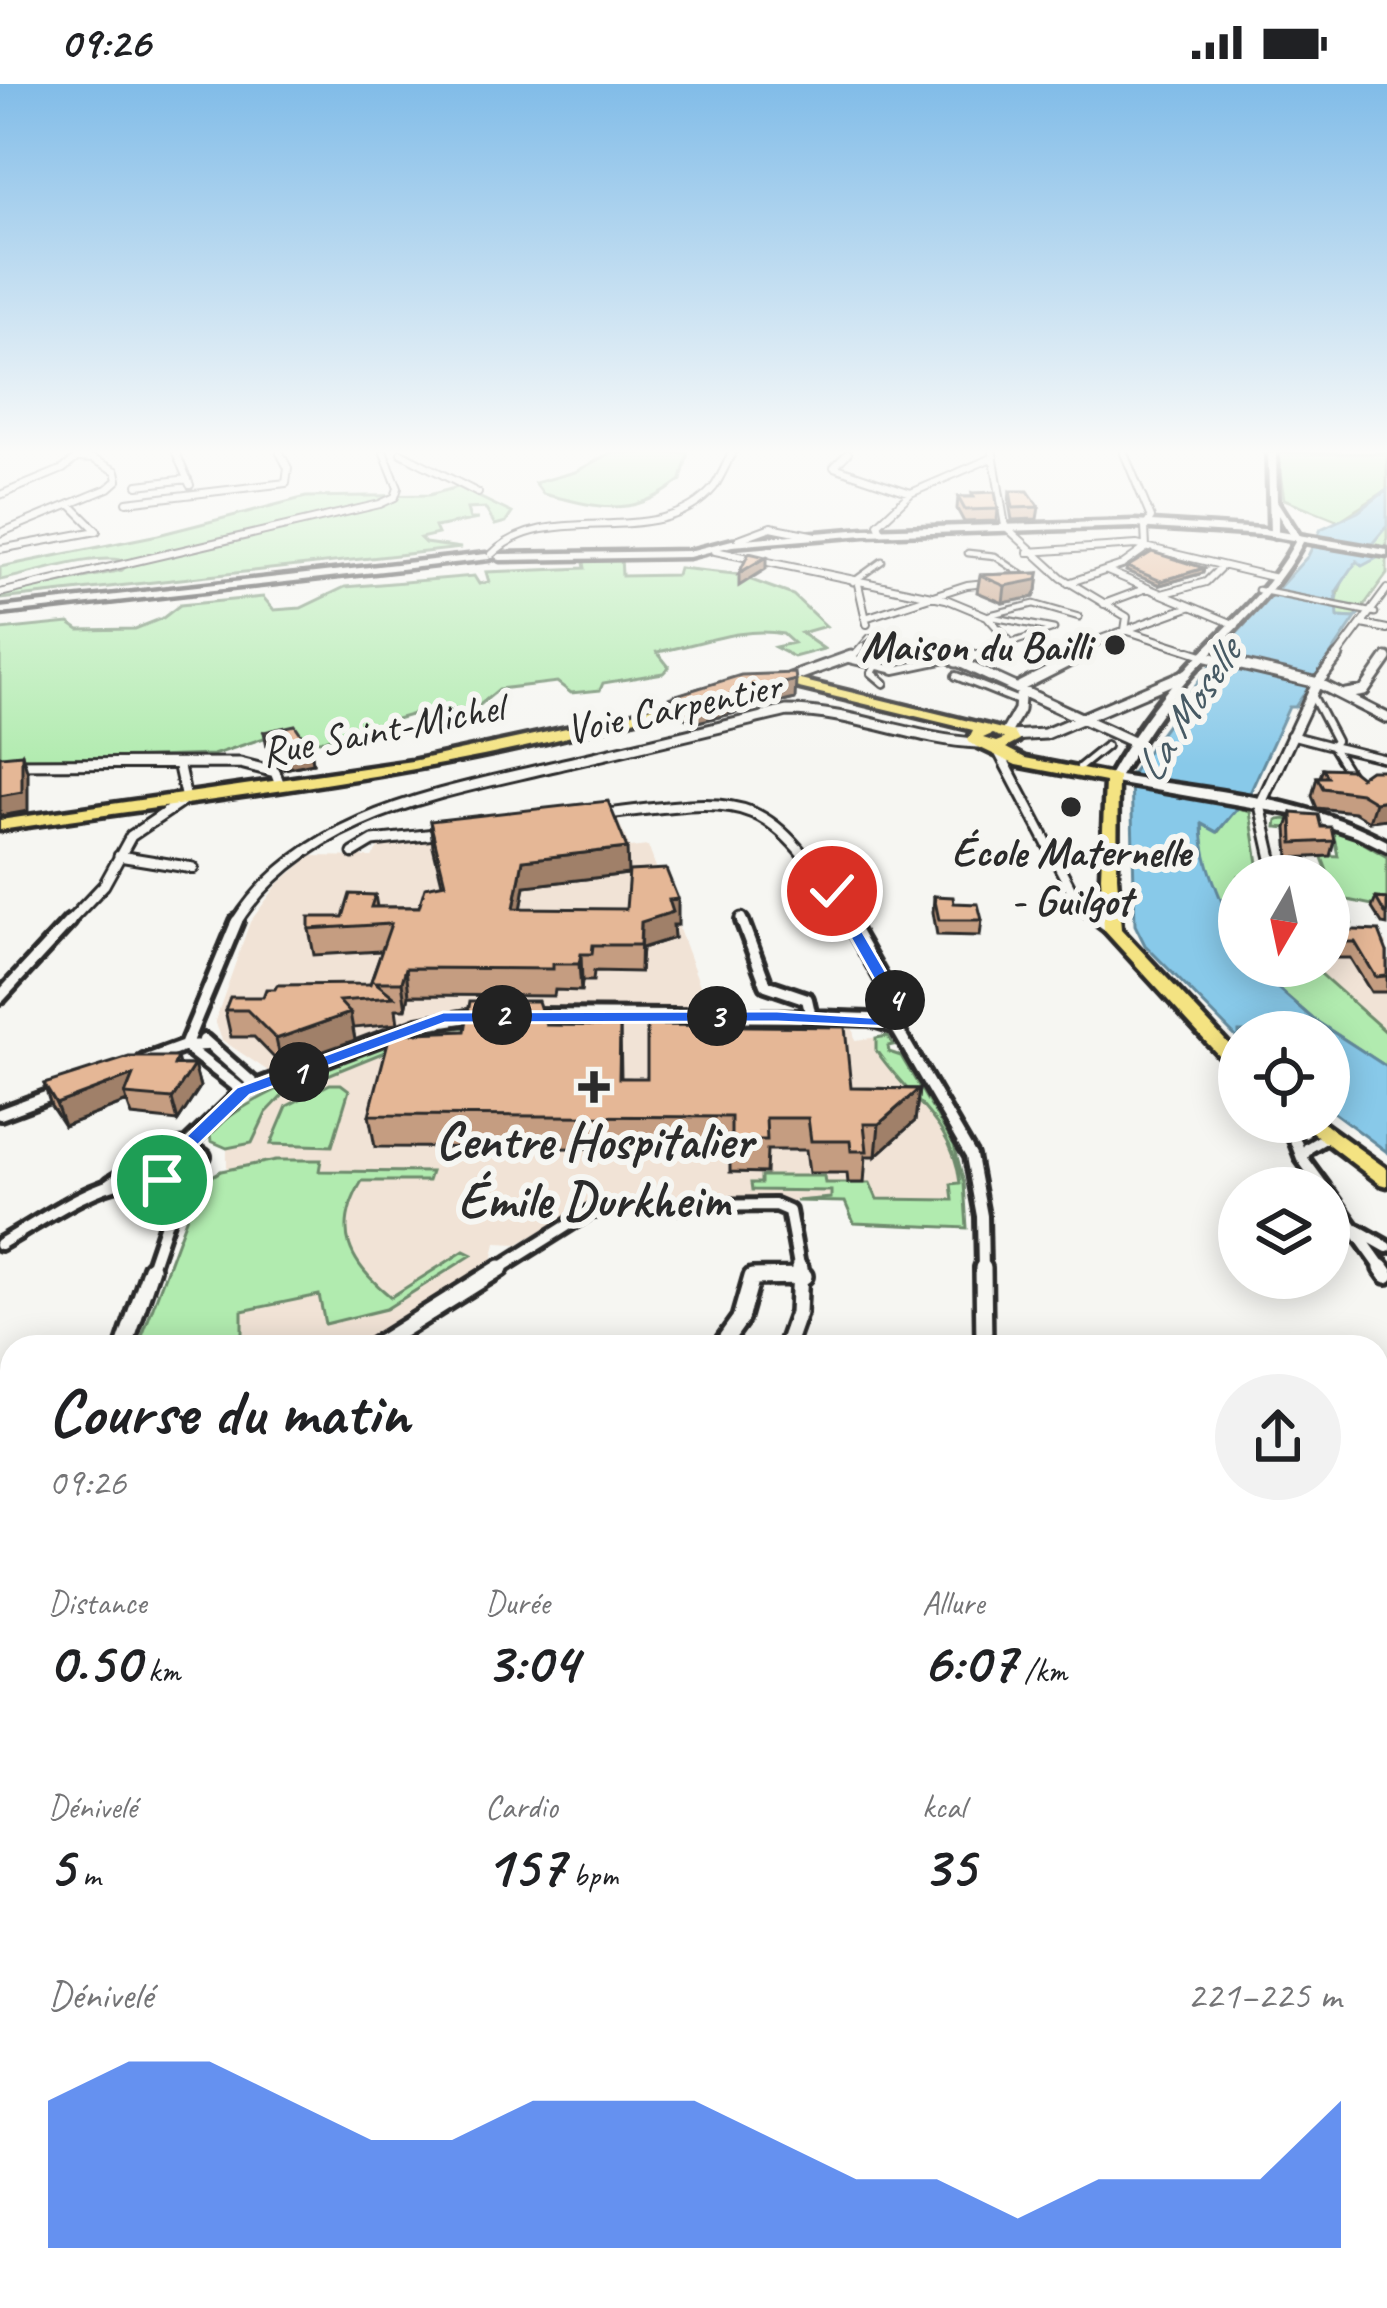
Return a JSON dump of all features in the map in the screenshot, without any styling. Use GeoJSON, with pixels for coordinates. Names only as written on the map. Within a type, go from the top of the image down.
{"type":"FeatureCollection","features":[{"type":"Feature","properties":{"kind":"main road"},"geometry":{"type":"LineString","coordinates":[[0,611],[485,557]]}},
{"type":"Feature","properties":{"kind":"main road"},"geometry":{"type":"LineString","coordinates":[[793,681],[950,719],[999,741],[1122,781],[1330,814],[1384,841]]}},
{"type":"Feature","properties":{"kind":"main road","name":"Rue Saint-Michel"},"geometry":{"type":"LineString","coordinates":[[0,825],[412,765],[630,718],[723,689]]}},
{"type":"Feature","properties":{"kind":"main road"},"geometry":{"type":"LineString","coordinates":[[999,741],[1122,781]]}},
{"type":"Feature","properties":{"kind":"main road"},"geometry":{"type":"LineString","coordinates":[[1122,781],[1109,877],[1113,930],[1218,1043]]}},
{"type":"Feature","properties":{"kind":"main road"},"geometry":{"type":"LineString","coordinates":[[1254,804],[1341,825],[1384,841]]}},
{"type":"Feature","properties":{"kind":"main road"},"geometry":{"type":"LineString","coordinates":[[1338,1143],[1387,1179]]}},
{"type":"Feature","properties":{"kind":"street"},"geometry":{"type":"LineString","coordinates":[[0,593],[155,557]]}},
{"type":"Feature","properties":{"kind":"street"},"geometry":{"type":"LineString","coordinates":[[744,557],[938,597],[987,616],[1053,628],[952,660],[903,669],[875,668],[845,658]]}},
{"type":"Feature","properties":{"kind":"street"},"geometry":{"type":"LineString","coordinates":[[995,557],[1028,579]]}},
{"type":"Feature","properties":{"kind":"street"},"geometry":{"type":"LineString","coordinates":[[1034,557],[1128,619],[1125,630]]}},
{"type":"Feature","properties":{"kind":"street"},"geometry":{"type":"LineString","coordinates":[[865,618],[975,583],[1065,580],[1107,571],[1129,557]]}},
{"type":"Feature","properties":{"kind":"street"},"geometry":{"type":"LineString","coordinates":[[1182,557],[1276,578]]}},
{"type":"Feature","properties":{"kind":"street"},"geometry":{"type":"LineString","coordinates":[[1083,717],[1186,674],[1210,658],[1291,557]]}},
{"type":"Feature","properties":{"kind":"street"},"geometry":{"type":"LineString","coordinates":[[855,583],[882,561]]}},
{"type":"Feature","properties":{"kind":"street"},"geometry":{"type":"LineString","coordinates":[[1160,594],[1206,582],[1220,568]]}},
{"type":"Feature","properties":{"kind":"street"},"geometry":{"type":"LineString","coordinates":[[1107,571],[1236,625]]}},
{"type":"Feature","properties":{"kind":"street"},"geometry":{"type":"LineString","coordinates":[[793,681],[862,650],[870,638],[855,583]]}},
{"type":"Feature","properties":{"kind":"street"},"geometry":{"type":"LineString","coordinates":[[1108,606],[1147,588]]}},
{"type":"Feature","properties":{"kind":"street"},"geometry":{"type":"LineString","coordinates":[[1270,855],[1254,804],[1291,742],[1315,682],[1387,589]]}},
{"type":"Feature","properties":{"kind":"street"},"geometry":{"type":"LineString","coordinates":[[1266,592],[1358,610],[1387,609]]}},
{"type":"Feature","properties":{"kind":"street"},"geometry":{"type":"LineString","coordinates":[[987,616],[1006,607],[1046,601],[1079,617]]}},
{"type":"Feature","properties":{"kind":"street"},"geometry":{"type":"LineString","coordinates":[[1113,930],[1081,908],[999,741],[1018,710],[1021,686],[1125,630],[1189,608]]}},
{"type":"Feature","properties":{"kind":"street"},"geometry":{"type":"LineString","coordinates":[[987,616],[1011,643]]}},
{"type":"Feature","properties":{"kind":"street"},"geometry":{"type":"LineString","coordinates":[[1362,624],[1387,629]]}},
{"type":"Feature","properties":{"kind":"street"},"geometry":{"type":"LineString","coordinates":[[1125,630],[1210,658],[1315,682],[1387,718]]}},
{"type":"Feature","properties":{"kind":"street"},"geometry":{"type":"LineString","coordinates":[[870,638],[952,660],[1021,686],[1135,743]]}},
{"type":"Feature","properties":{"kind":"street"},"geometry":{"type":"LineString","coordinates":[[1341,694],[1364,691],[1387,658]]}},
{"type":"Feature","properties":{"kind":"street"},"geometry":{"type":"LineString","coordinates":[[875,668],[872,673],[884,682]]}},
{"type":"Feature","properties":{"kind":"street"},"geometry":{"type":"LineString","coordinates":[[972,683],[989,674]]}},
{"type":"Feature","properties":{"kind":"street"},"geometry":{"type":"LineString","coordinates":[[1122,781],[1135,743],[1186,674]]}},
{"type":"Feature","properties":{"kind":"street"},"geometry":{"type":"LineString","coordinates":[[956,676],[1016,700]]}},
{"type":"Feature","properties":{"kind":"street"},"geometry":{"type":"LineString","coordinates":[[1312,695],[1336,741],[1333,746]]}},
{"type":"Feature","properties":{"kind":"street","name":"Voie Carpentier"},"geometry":{"type":"LineString","coordinates":[[184,1046],[200,1022],[236,923],[256,894],[302,852],[339,830],[403,804],[797,710],[852,716],[913,736],[999,741],[1034,736],[1083,717]]}},
{"type":"Feature","properties":{"kind":"street"},"geometry":{"type":"LineString","coordinates":[[1290,735],[1386,759]]}},
{"type":"Feature","properties":{"kind":"street"},"geometry":{"type":"LineString","coordinates":[[1081,767],[1120,736]]}},
{"type":"Feature","properties":{"kind":"street"},"geometry":{"type":"LineString","coordinates":[[1333,746],[1356,786]]}},
{"type":"Feature","properties":{"kind":"street"},"geometry":{"type":"LineString","coordinates":[[1371,772],[1386,759]]}},
{"type":"Feature","properties":{"kind":"street"},"geometry":{"type":"LineString","coordinates":[[179,766],[212,761],[266,768],[275,772],[280,785]]}},
{"type":"Feature","properties":{"kind":"street"},"geometry":{"type":"LineString","coordinates":[[0,764],[177,763],[186,800],[130,836],[104,884],[0,998]]}},
{"type":"Feature","properties":{"kind":"street"},"geometry":{"type":"LineString","coordinates":[[592,816],[665,808],[757,810],[832,891],[898,1006],[889,1023]]}},
{"type":"Feature","properties":{"kind":"street"},"geometry":{"type":"LineString","coordinates":[[353,853],[373,842],[460,832]]}},
{"type":"Feature","properties":{"kind":"street"},"geometry":{"type":"LineString","coordinates":[[119,856],[194,868]]}},
{"type":"Feature","properties":{"kind":"street"},"geometry":{"type":"LineString","coordinates":[[741,918],[766,985],[794,991],[807,1000],[811,1017]]}},
{"type":"Feature","properties":{"kind":"street"},"geometry":{"type":"LineString","coordinates":[[0,1244],[106,1186],[118,1173],[187,1145],[250,1089],[443,1018],[502,1015]]}},
{"type":"Feature","properties":{"kind":"street"},"geometry":{"type":"LineString","coordinates":[[523,1016],[811,1017],[889,1023],[902,1034],[933,1097],[953,1120],[971,1156],[982,1216],[984,1335]]}},
{"type":"Feature","properties":{"kind":"street"},"geometry":{"type":"LineString","coordinates":[[200,1022],[206,1045],[250,1089]]}},
{"type":"Feature","properties":{"kind":"street"},"geometry":{"type":"LineString","coordinates":[[121,1070],[184,1046],[206,1045]]}},
{"type":"Feature","properties":{"kind":"street"},"geometry":{"type":"LineString","coordinates":[[184,1046],[250,1089]]}},
{"type":"Feature","properties":{"kind":"street"},"geometry":{"type":"LineString","coordinates":[[0,1114],[83,1083]]}},
{"type":"Feature","properties":{"kind":"street"},"geometry":{"type":"LineString","coordinates":[[1296,1143],[1309,1167]]}},
{"type":"Feature","properties":{"kind":"street"},"geometry":{"type":"LineString","coordinates":[[1302,1158],[1316,1143]]}},
{"type":"Feature","properties":{"kind":"street"},"geometry":{"type":"LineString","coordinates":[[128,1335],[181,1179],[204,1161],[201,1150],[187,1145]]}},
{"type":"Feature","properties":{"kind":"street"},"geometry":{"type":"LineString","coordinates":[[154,1155],[149,1171],[155,1177]]}},
{"type":"Feature","properties":{"kind":"street"},"geometry":{"type":"LineString","coordinates":[[106,1186],[155,1177],[181,1179]]}},
{"type":"Feature","properties":{"kind":"street"},"geometry":{"type":"LineString","coordinates":[[393,1335],[580,1216],[599,1209],[783,1207],[789,1210],[804,1276],[793,1335]]}},
{"type":"Feature","properties":{"kind":"street"},"geometry":{"type":"LineString","coordinates":[[1350,1221],[1387,1275]]}},
{"type":"Feature","properties":{"kind":"street"},"geometry":{"type":"LineString","coordinates":[[1356,1229],[1387,1247]]}},
{"type":"Feature","properties":{"kind":"street"},"geometry":{"type":"LineString","coordinates":[[0,1232],[19,1234]]}},
{"type":"Feature","properties":{"kind":"street"},"geometry":{"type":"LineString","coordinates":[[729,1335],[740,1319],[752,1277],[804,1276]]}},
{"type":"Feature","properties":{"kind":"shaded area","name":"Centre Hospitalier Émile Durkheim"},"geometry":{"type":"Polygon","coordinates":[[[617,818],[630,848],[648,846],[705,999],[689,1007],[689,1022],[806,1029],[817,1023],[852,1024],[855,1040],[888,1036],[893,1045],[888,1046],[889,1051],[896,1052],[903,1082],[937,1120],[954,1151],[967,1228],[854,1223],[844,1202],[601,1200],[518,1244],[496,1243],[492,1261],[375,1335],[142,1335],[196,1189],[227,1169],[227,1148],[214,1144],[210,1135],[244,1107],[284,1092],[268,1071],[222,1040],[215,1021],[250,922],[278,884],[311,856],[372,857],[381,844],[617,818]]]}},
{"type":"Feature","properties":{"kind":"shaded area"},"geometry":{"type":"Polygon","coordinates":[[[1350,941],[1387,942],[1387,1033],[1336,987],[1350,987],[1350,941]]]}},
{"type":"Feature","properties":{"kind":"green space"},"geometry":{"type":"Polygon","coordinates":[[[50,557],[382,557],[0,599],[0,595],[122,570],[129,563],[85,561],[0,580],[0,567],[50,557]]]}},
{"type":"Feature","properties":{"kind":"green space"},"geometry":{"type":"Polygon","coordinates":[[[583,557],[621,557],[622,576],[677,575],[679,568],[753,576],[751,580],[793,595],[826,626],[801,633],[824,649],[794,657],[775,647],[793,643],[783,634],[736,634],[657,652],[669,667],[663,673],[603,683],[600,690],[571,693],[557,682],[499,689],[475,709],[431,709],[320,741],[276,734],[213,755],[0,762],[0,630],[69,623],[79,630],[135,629],[180,605],[263,597],[274,610],[301,608],[345,587],[474,576],[479,584],[489,582],[486,572],[585,568],[583,557]]]}},
{"type":"Feature","properties":{"kind":"green space"},"geometry":{"type":"Polygon","coordinates":[[[1357,557],[1387,557],[1387,574],[1355,618],[1338,617],[1339,592],[1357,557]]]}},
{"type":"Feature","properties":{"kind":"green space"},"geometry":{"type":"Polygon","coordinates":[[[1237,807],[1250,812],[1257,855],[1218,855],[1218,901],[1202,823],[1218,832],[1237,807]]]}},
{"type":"Feature","properties":{"kind":"green space"},"geometry":{"type":"Polygon","coordinates":[[[1277,820],[1348,834],[1387,857],[1387,908],[1350,900],[1350,855],[1338,855],[1333,832],[1276,827],[1277,820]]]}},
{"type":"Feature","properties":{"kind":"green space"},"geometry":{"type":"Polygon","coordinates":[[[1276,987],[1336,987],[1387,1033],[1387,1067],[1350,1043],[1350,1011],[1304,1011],[1276,987]]]}},
{"type":"Feature","properties":{"kind":"green space"},"geometry":{"type":"Polygon","coordinates":[[[452,1022],[521,1024],[441,1029],[286,1092],[266,1113],[252,1143],[227,1148],[211,1141],[210,1135],[227,1119],[285,1085],[452,1022]]]}},
{"type":"Feature","properties":{"kind":"green space"},"geometry":{"type":"Polygon","coordinates":[[[888,1036],[893,1045],[888,1046],[889,1052],[901,1056],[954,1145],[964,1183],[967,1228],[854,1223],[845,1202],[796,1201],[831,1198],[831,1191],[752,1190],[751,1183],[761,1183],[761,1176],[824,1176],[825,1183],[870,1183],[877,1199],[953,1200],[951,1184],[960,1183],[949,1144],[876,1050],[876,1038],[888,1036]]]}},
{"type":"Feature","properties":{"kind":"green space"},"geometry":{"type":"Polygon","coordinates":[[[330,1084],[349,1090],[332,1146],[271,1144],[287,1106],[330,1084]]]}},
{"type":"Feature","properties":{"kind":"green space"},"geometry":{"type":"Polygon","coordinates":[[[276,1160],[321,1160],[319,1171],[431,1172],[428,1181],[362,1181],[348,1215],[355,1259],[391,1297],[464,1251],[472,1255],[386,1309],[325,1324],[319,1295],[242,1311],[242,1335],[142,1335],[199,1184],[221,1171],[276,1160]]]}},
{"type":"Feature","properties":{"kind":"water","name":"La Moselle"},"geometry":{"type":"Polygon","coordinates":[[[1307,557],[1376,557],[1362,566],[1357,561],[1336,592],[1338,617],[1355,618],[1362,609],[1295,707],[1289,707],[1249,795],[1217,832],[1202,824],[1218,891],[1218,987],[1276,987],[1304,1011],[1218,1011],[1218,1019],[1145,945],[1135,925],[1131,774],[1219,653],[1307,557]]]}},
{"type":"Feature","properties":{"kind":"water"},"geometry":{"type":"Polygon","coordinates":[[[1350,1043],[1387,1067],[1387,1152],[1350,1125],[1350,1043]]]}},
{"type":"Feature","properties":{"kind":"building"},"geometry":{"type":"Polygon","coordinates":[[[747,557],[766,557],[739,573],[747,557]]]}},
{"type":"Feature","properties":{"kind":"building"},"geometry":{"type":"Polygon","coordinates":[[[1144,557],[1168,557],[1204,568],[1161,581],[1127,567],[1144,557]]]}},
{"type":"Feature","properties":{"kind":"building"},"geometry":{"type":"Polygon","coordinates":[[[1039,573],[1036,580],[1005,586],[980,575],[1039,573]]]}},
{"type":"Feature","properties":{"kind":"building"},"geometry":{"type":"Polygon","coordinates":[[[877,634],[895,638],[883,646],[866,642],[877,634]]]}},
{"type":"Feature","properties":{"kind":"building"},"geometry":{"type":"Polygon","coordinates":[[[795,673],[796,680],[693,704],[676,695],[741,675],[795,673]]]}},
{"type":"Feature","properties":{"kind":"building"},"geometry":{"type":"Polygon","coordinates":[[[295,725],[311,749],[281,755],[264,732],[295,725]]]}},
{"type":"Feature","properties":{"kind":"building"},"geometry":{"type":"Polygon","coordinates":[[[22,754],[22,792],[0,796],[0,756],[22,754]]]}},
{"type":"Feature","properties":{"kind":"building"},"geometry":{"type":"Polygon","coordinates":[[[1323,768],[1350,769],[1360,777],[1370,770],[1387,770],[1387,800],[1375,802],[1360,793],[1323,788],[1317,777],[1328,777],[1323,768]]]}},
{"type":"Feature","properties":{"kind":"building"},"geometry":{"type":"Polygon","coordinates":[[[608,801],[627,848],[523,860],[514,908],[626,909],[629,871],[666,869],[678,899],[669,900],[673,912],[641,922],[640,945],[593,945],[592,954],[581,954],[579,964],[553,964],[553,969],[406,968],[402,982],[375,982],[394,997],[339,1001],[350,1013],[276,1039],[247,1010],[225,1010],[230,997],[263,997],[266,989],[277,985],[370,984],[391,924],[309,929],[309,917],[343,917],[350,894],[375,895],[371,907],[419,907],[425,887],[445,883],[430,821],[608,801]]]}},
{"type":"Feature","properties":{"kind":"building"},"geometry":{"type":"Polygon","coordinates":[[[1292,813],[1318,815],[1321,827],[1331,827],[1334,841],[1293,843],[1292,813]]]}},
{"type":"Feature","properties":{"kind":"building"},"geometry":{"type":"Polygon","coordinates":[[[934,896],[978,904],[982,920],[939,920],[934,896]]]}},
{"type":"Feature","properties":{"kind":"building"},"geometry":{"type":"Polygon","coordinates":[[[1376,898],[1387,899],[1387,914],[1385,914],[1376,898]]]}},
{"type":"Feature","properties":{"kind":"building"},"geometry":{"type":"Polygon","coordinates":[[[1350,930],[1379,931],[1387,952],[1387,976],[1376,977],[1355,942],[1350,942],[1350,930]]]}},
{"type":"Feature","properties":{"kind":"building"},"geometry":{"type":"Polygon","coordinates":[[[470,1001],[538,1001],[546,1025],[620,1026],[619,1078],[647,1078],[647,1025],[845,1027],[851,1088],[919,1089],[879,1124],[864,1124],[867,1151],[851,1151],[850,1141],[811,1141],[808,1118],[766,1118],[767,1140],[731,1140],[731,1117],[369,1115],[390,1034],[465,1031],[470,1001]]]}},
{"type":"Feature","properties":{"kind":"building"},"geometry":{"type":"Polygon","coordinates":[[[129,1057],[177,1057],[174,1065],[194,1065],[172,1099],[125,1095],[133,1075],[56,1104],[44,1084],[129,1057]]]}},
{"type":"Feature","properties":{"kind":"place","name":"Maison du Bailli"},"geometry":{"type":"Point","coordinates":[1115,645]}},
{"type":"Feature","properties":{"kind":"place","name":"École Maternelle - Guilgot"},"geometry":{"type":"Point","coordinates":[1071,807]}},
{"type":"Feature","properties":{"kind":"place","name":"Centre Hospitalier Émile Durkheim"},"geometry":{"type":"Point","coordinates":[594,1087]}},
{"type":"Feature","properties":{"kind":"route"},"geometry":{"type":"LineString","coordinates":[[162,1180],[149,1171],[154,1155],[187,1145],[243,1091],[443,1018],[777,1016],[889,1023],[898,1006],[832,891]]}}]}
